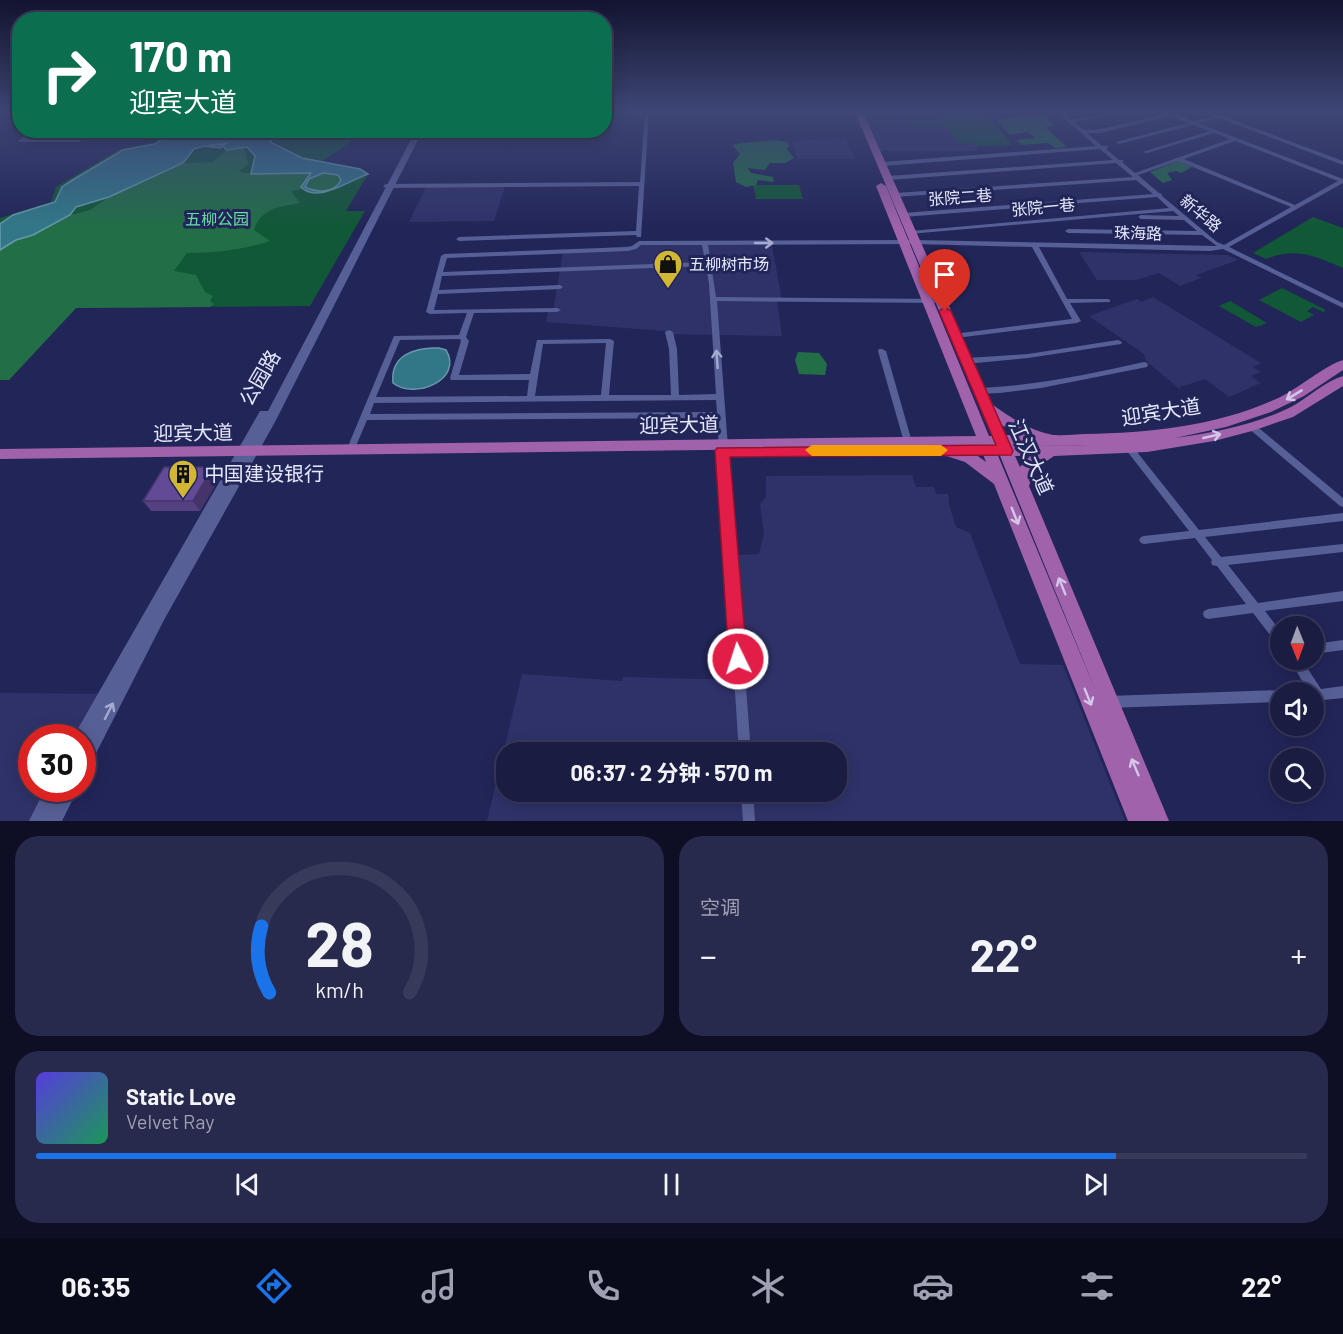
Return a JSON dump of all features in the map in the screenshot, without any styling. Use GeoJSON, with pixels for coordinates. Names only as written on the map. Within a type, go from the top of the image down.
{"type":"FeatureCollection","features":[{"type":"Feature","properties":{"kind":"main road","name":"江汉大道"},"geometry":{"type":"LineString","coordinates":[[869,150],[911,238]]}},
{"type":"Feature","properties":{"kind":"main road","name":"江汉大道"},"geometry":{"type":"LineString","coordinates":[[876,150],[981,413],[995,446],[1021,487],[1158,821]]}},
{"type":"Feature","properties":{"kind":"main road","name":"江汉大道"},"geometry":{"type":"LineString","coordinates":[[935,302],[956,336],[979,391],[981,413]]}},
{"type":"Feature","properties":{"kind":"main road","name":"迎宾大道"},"geometry":{"type":"LineString","coordinates":[[1053,446],[1159,436],[1253,414],[1286,400],[1343,364]]}},
{"type":"Feature","properties":{"kind":"main road","name":"迎宾大道"},"geometry":{"type":"LineString","coordinates":[[0,454],[246,454],[350,451],[946,446],[1130,449],[1168,445],[1251,426],[1291,412],[1343,380]]}},
{"type":"Feature","properties":{"kind":"main road"},"geometry":{"type":"LineString","coordinates":[[946,446],[966,436],[975,427],[981,413],[1010,424],[1053,446],[1031,461],[1022,473],[1021,487]]}},
{"type":"Feature","properties":{"kind":"main road","name":"迎宾大道"},"geometry":{"type":"LineString","coordinates":[[0,459],[722,448],[908,442],[946,446]]}},
{"type":"Feature","properties":{"kind":"main road"},"geometry":{"type":"LineString","coordinates":[[946,446],[987,468],[1002,483]]}},
{"type":"Feature","properties":{"kind":"main road","name":"江汉大道"},"geometry":{"type":"LineString","coordinates":[[995,446],[1002,483],[1139,821]]}},
{"type":"Feature","properties":{"kind":"street"},"geometry":{"type":"LineString","coordinates":[[90,724],[311,343],[408,150]]}},
{"type":"Feature","properties":{"kind":"street"},"geometry":{"type":"LineString","coordinates":[[639,243],[644,150]]}},
{"type":"Feature","properties":{"kind":"street"},"geometry":{"type":"LineString","coordinates":[[882,164],[1064,150]]}},
{"type":"Feature","properties":{"kind":"street","name":"新华路"},"geometry":{"type":"LineString","coordinates":[[1108,150],[1224,247]]}},
{"type":"Feature","properties":{"kind":"street"},"geometry":{"type":"LineString","coordinates":[[1145,152],[1151,150]]}},
{"type":"Feature","properties":{"kind":"street"},"geometry":{"type":"LineString","coordinates":[[895,195],[1138,176],[1203,150]]}},
{"type":"Feature","properties":{"kind":"street"},"geometry":{"type":"LineString","coordinates":[[1265,150],[1342,180]]}},
{"type":"Feature","properties":{"kind":"street"},"geometry":{"type":"LineString","coordinates":[[1310,150],[1343,163]]}},
{"type":"Feature","properties":{"kind":"street"},"geometry":{"type":"LineString","coordinates":[[1178,159],[1293,207]]}},
{"type":"Feature","properties":{"kind":"street"},"geometry":{"type":"LineString","coordinates":[[888,178],[1121,161]]}},
{"type":"Feature","properties":{"kind":"street"},"geometry":{"type":"LineString","coordinates":[[1224,247],[1342,180]]}},
{"type":"Feature","properties":{"kind":"street"},"geometry":{"type":"LineString","coordinates":[[1224,247],[1342,180]]}},
{"type":"Feature","properties":{"kind":"street"},"geometry":{"type":"LineString","coordinates":[[388,186],[642,184]]}},
{"type":"Feature","properties":{"kind":"street","name":"张院二巷"},"geometry":{"type":"LineString","coordinates":[[903,215],[1160,195]]}},
{"type":"Feature","properties":{"kind":"street","name":"张院一巷"},"geometry":{"type":"LineString","coordinates":[[911,238],[1176,208]]}},
{"type":"Feature","properties":{"kind":"street","name":"张院一巷"},"geometry":{"type":"LineString","coordinates":[[911,238],[1176,208]]}},
{"type":"Feature","properties":{"kind":"street","name":"新华路"},"geometry":{"type":"LineString","coordinates":[[1176,208],[1203,233],[1224,247],[1343,304]]}},
{"type":"Feature","properties":{"kind":"street"},"geometry":{"type":"LineString","coordinates":[[1125,213],[1134,216],[1185,218]]}},
{"type":"Feature","properties":{"kind":"street"},"geometry":{"type":"LineString","coordinates":[[1068,231],[1203,233]]}},
{"type":"Feature","properties":{"kind":"street"},"geometry":{"type":"LineString","coordinates":[[459,239],[639,233]]}},
{"type":"Feature","properties":{"kind":"street"},"geometry":{"type":"LineString","coordinates":[[557,310],[430,312],[444,256],[628,249],[634,248],[639,243],[911,238]]}},
{"type":"Feature","properties":{"kind":"street","name":"珠海路"},"geometry":{"type":"LineString","coordinates":[[911,238],[1035,245],[1224,247]]}},
{"type":"Feature","properties":{"kind":"street"},"geometry":{"type":"LineString","coordinates":[[705,243],[721,414],[743,742]]}},
{"type":"Feature","properties":{"kind":"street"},"geometry":{"type":"LineString","coordinates":[[956,336],[1077,321],[1035,245]]}},
{"type":"Feature","properties":{"kind":"street"},"geometry":{"type":"LineString","coordinates":[[439,274],[708,264]]}},
{"type":"Feature","properties":{"kind":"street"},"geometry":{"type":"LineString","coordinates":[[435,292],[560,287]]}},
{"type":"Feature","properties":{"kind":"street"},"geometry":{"type":"LineString","coordinates":[[712,299],[935,302]]}},
{"type":"Feature","properties":{"kind":"street"},"geometry":{"type":"LineString","coordinates":[[1065,301],[1108,301]]}},
{"type":"Feature","properties":{"kind":"street"},"geometry":{"type":"LineString","coordinates":[[471,311],[462,337],[465,342],[454,378],[534,376]]}},
{"type":"Feature","properties":{"kind":"street"},"geometry":{"type":"LineString","coordinates":[[669,332],[673,349],[675,398]]}},
{"type":"Feature","properties":{"kind":"street"},"geometry":{"type":"LineString","coordinates":[[350,451],[397,338],[462,337]]}},
{"type":"Feature","properties":{"kind":"street"},"geometry":{"type":"LineString","coordinates":[[530,399],[540,342],[610,341],[605,398]]}},
{"type":"Feature","properties":{"kind":"street"},"geometry":{"type":"LineString","coordinates":[[966,361],[1028,356],[1118,342]]}},
{"type":"Feature","properties":{"kind":"street"},"geometry":{"type":"LineString","coordinates":[[882,351],[908,442]]}},
{"type":"Feature","properties":{"kind":"street"},"geometry":{"type":"LineString","coordinates":[[979,391],[1011,390],[1063,382],[1143,364]]}},
{"type":"Feature","properties":{"kind":"street"},"geometry":{"type":"LineString","coordinates":[[372,400],[719,397]]}},
{"type":"Feature","properties":{"kind":"street"},"geometry":{"type":"LineString","coordinates":[[364,417],[721,414]]}},
{"type":"Feature","properties":{"kind":"street"},"geometry":{"type":"LineString","coordinates":[[1251,426],[1343,503]]}},
{"type":"Feature","properties":{"kind":"street"},"geometry":{"type":"LineString","coordinates":[[1130,449],[1216,562],[1270,627]]}},
{"type":"Feature","properties":{"kind":"street"},"geometry":{"type":"LineString","coordinates":[[96,736],[246,454]]}},
{"type":"Feature","properties":{"kind":"street"},"geometry":{"type":"LineString","coordinates":[[1144,540],[1317,522],[1343,516]]}},
{"type":"Feature","properties":{"kind":"street"},"geometry":{"type":"LineString","coordinates":[[1216,562],[1343,548]]}},
{"type":"Feature","properties":{"kind":"street"},"geometry":{"type":"LineString","coordinates":[[1208,614],[1343,596]]}},
{"type":"Feature","properties":{"kind":"street"},"geometry":{"type":"LineString","coordinates":[[1324,648],[1343,645]]}},
{"type":"Feature","properties":{"kind":"street"},"geometry":{"type":"LineString","coordinates":[[1324,694],[1343,692]]}},
{"type":"Feature","properties":{"kind":"street"},"geometry":{"type":"LineString","coordinates":[[1108,702],[1270,696]]}},
{"type":"Feature","properties":{"kind":"street"},"geometry":{"type":"LineString","coordinates":[[38,821],[48,802]]}},
{"type":"Feature","properties":{"kind":"street"},"geometry":{"type":"LineString","coordinates":[[52,821],[62,802]]}},
{"type":"Feature","properties":{"kind":"street"},"geometry":{"type":"LineString","coordinates":[[748,802],[749,821]]}},
{"type":"Feature","properties":{"kind":"shaded area"},"geometry":{"type":"Polygon","coordinates":[[[122,150],[193,150],[183,163],[109,197],[76,207],[70,215],[0,250],[0,224],[13,215],[55,202],[62,187],[122,150]]]}},
{"type":"Feature","properties":{"kind":"shaded area"},"geometry":{"type":"Polygon","coordinates":[[[250,150],[287,150],[302,158],[360,169],[368,174],[334,189],[324,192],[308,192],[301,187],[311,173],[251,174],[255,156],[250,150]],[[323,173],[309,179],[305,187],[325,191],[330,190],[341,180],[338,175],[323,173]]]}},
{"type":"Feature","properties":{"kind":"shaded area"},"geometry":{"type":"Polygon","coordinates":[[[795,150],[851,150],[854,159],[798,159],[795,150]]]}},
{"type":"Feature","properties":{"kind":"shaded area"},"geometry":{"type":"Polygon","coordinates":[[[880,150],[979,151],[880,151],[880,150]]]}},
{"type":"Feature","properties":{"kind":"shaded area"},"geometry":{"type":"Polygon","coordinates":[[[505,186],[494,221],[409,222],[426,187],[505,186]]]}},
{"type":"Feature","properties":{"kind":"shaded area","name":"五柳树市场"},"geometry":{"type":"Polygon","coordinates":[[[643,245],[772,245],[782,301],[777,302],[782,336],[665,334],[665,331],[546,322],[548,311],[553,311],[563,251],[643,245]]]}},
{"type":"Feature","properties":{"kind":"shaded area"},"geometry":{"type":"Polygon","coordinates":[[[1079,252],[1228,255],[1238,260],[1196,275],[1201,278],[1180,286],[1159,273],[1136,280],[1097,280],[1079,252]]]}},
{"type":"Feature","properties":{"kind":"shaded area"},"geometry":{"type":"Polygon","coordinates":[[[1153,297],[1261,363],[1253,367],[1261,372],[1251,376],[1261,383],[1229,397],[1205,379],[1180,387],[1181,390],[1146,361],[1144,354],[1089,316],[1137,299],[1141,302],[1153,297]]]}},
{"type":"Feature","properties":{"kind":"shaded area"},"geometry":{"type":"Polygon","coordinates":[[[439,348],[446,350],[450,361],[443,378],[424,388],[402,388],[393,383],[393,373],[400,359],[413,351],[439,348]]]}},
{"type":"Feature","properties":{"kind":"shaded area"},"geometry":{"type":"Polygon","coordinates":[[[912,475],[916,487],[934,487],[936,494],[948,494],[956,527],[970,533],[1020,664],[1063,665],[1125,821],[487,821],[496,783],[496,802],[847,802],[847,742],[506,742],[522,674],[622,681],[623,677],[744,680],[734,555],[759,554],[764,534],[760,504],[766,497],[766,476],[912,475]]]}},
{"type":"Feature","properties":{"kind":"shaded area"},"geometry":{"type":"Polygon","coordinates":[[[0,693],[107,694],[90,724],[18,724],[18,802],[45,802],[34,821],[0,821],[0,693]]]}},
{"type":"Feature","properties":{"kind":"green space","name":"五柳公园"},"geometry":{"type":"Polygon","coordinates":[[[118,150],[339,150],[322,161],[360,169],[368,174],[346,211],[365,211],[310,306],[76,308],[9,380],[0,380],[0,218],[51,202],[56,187],[118,150]]]}},
{"type":"Feature","properties":{"kind":"green space"},"geometry":{"type":"Polygon","coordinates":[[[226,150],[245,150],[248,164],[239,171],[244,173],[311,173],[301,189],[291,191],[300,203],[272,210],[261,217],[257,223],[254,230],[270,241],[229,250],[187,253],[174,271],[196,275],[205,292],[213,296],[210,301],[214,304],[210,307],[76,308],[9,380],[0,380],[0,250],[16,240],[33,235],[70,215],[90,210],[109,197],[185,163],[213,162],[226,150]]]}},
{"type":"Feature","properties":{"kind":"green space"},"geometry":{"type":"Polygon","coordinates":[[[737,150],[788,150],[794,158],[785,163],[770,163],[765,170],[748,168],[751,173],[773,177],[774,182],[758,180],[756,185],[746,187],[736,182],[733,163],[740,154],[737,150]]]}},
{"type":"Feature","properties":{"kind":"green space"},"geometry":{"type":"Polygon","coordinates":[[[1178,161],[1192,167],[1181,173],[1176,171],[1167,173],[1172,180],[1163,183],[1150,172],[1178,161]]]}},
{"type":"Feature","properties":{"kind":"green space"},"geometry":{"type":"Polygon","coordinates":[[[323,173],[338,175],[341,180],[330,190],[325,191],[304,187],[309,179],[323,173]]]}},
{"type":"Feature","properties":{"kind":"green space"},"geometry":{"type":"Polygon","coordinates":[[[753,185],[799,185],[803,199],[756,199],[753,185]]]}},
{"type":"Feature","properties":{"kind":"green space"},"geometry":{"type":"Polygon","coordinates":[[[1313,217],[1343,228],[1343,268],[1305,254],[1277,255],[1266,259],[1253,253],[1313,217]]]}},
{"type":"Feature","properties":{"kind":"green space"},"geometry":{"type":"Polygon","coordinates":[[[1282,288],[1326,310],[1323,312],[1313,307],[1307,311],[1314,315],[1301,322],[1259,300],[1282,288]]]}},
{"type":"Feature","properties":{"kind":"green space"},"geometry":{"type":"Polygon","coordinates":[[[1230,301],[1267,323],[1256,327],[1219,306],[1230,301]]]}},
{"type":"Feature","properties":{"kind":"green space"},"geometry":{"type":"Polygon","coordinates":[[[798,352],[819,353],[827,364],[825,375],[799,374],[795,360],[798,352]]]}},
{"type":"Feature","properties":{"kind":"building"},"geometry":{"type":"Polygon","coordinates":[[[164,467],[213,467],[193,501],[143,501],[164,467]]]}},
{"type":"Feature","properties":{"kind":"slow traffic"},"geometry":{"type":"LineString","coordinates":[[812,450],[941,450]]}},
{"type":"Feature","properties":{"kind":"place","name":"五柳树市场"},"geometry":{"type":"Point","coordinates":[668,290]}},
{"type":"Feature","properties":{"kind":"place","name":"中国建设银行"},"geometry":{"type":"Point","coordinates":[183,500]}},
{"type":"Feature","properties":{"kind":"route"},"geometry":{"type":"LineString","coordinates":[[738,659],[723,451],[1005,451],[945,311]]}}]}
